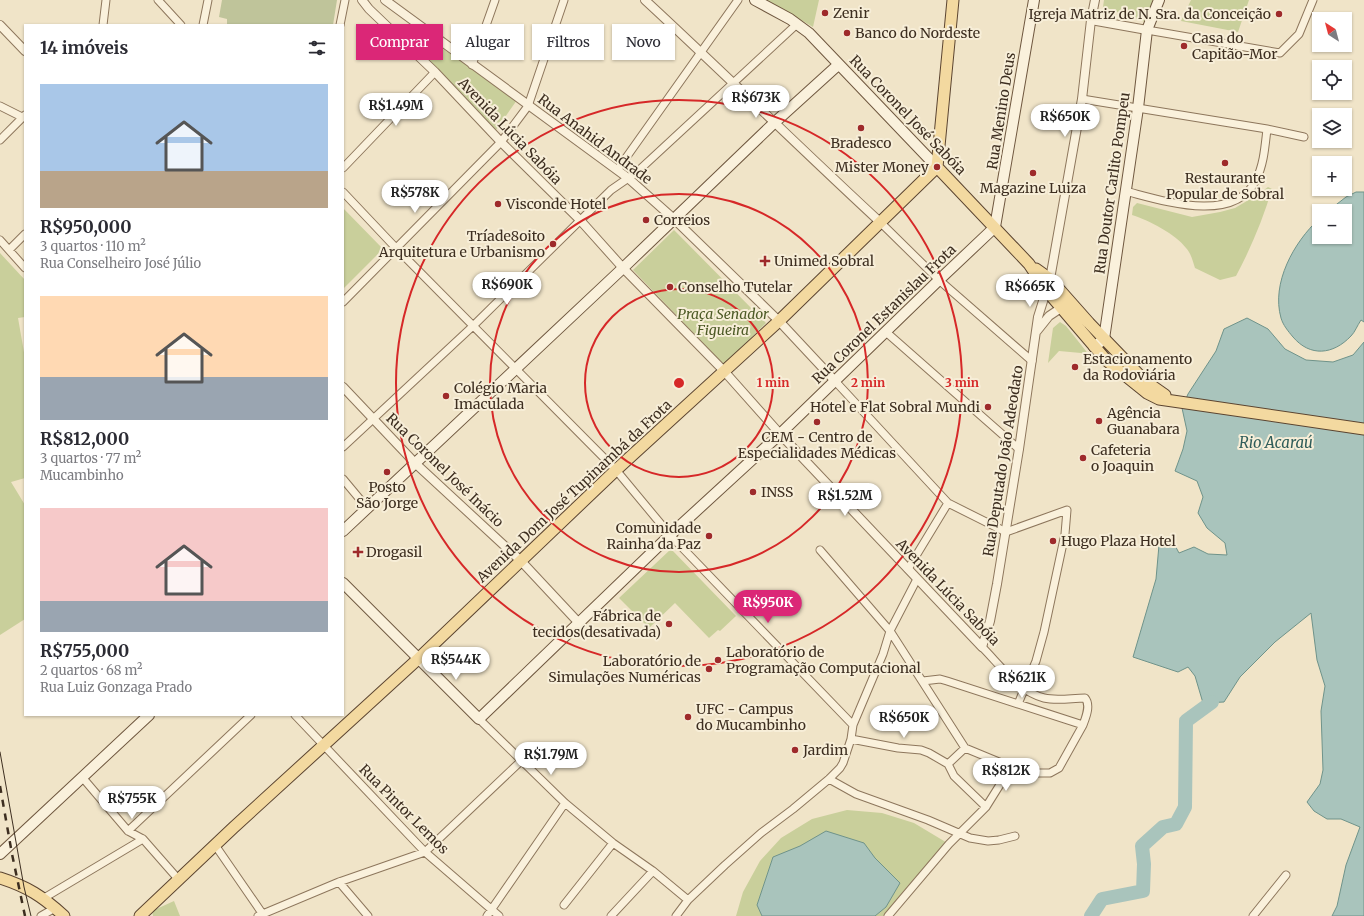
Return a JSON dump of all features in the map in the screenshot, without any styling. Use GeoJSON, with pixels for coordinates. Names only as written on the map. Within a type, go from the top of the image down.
{"type":"FeatureCollection","features":[{"type":"Feature","properties":{"kind":"main road","name":"Rua Coronel José Sabóia"},"geometry":{"type":"LineString","coordinates":[[754,0],[798,24],[809,33],[1029,264]]}},
{"type":"Feature","properties":{"kind":"main road"},"geometry":{"type":"LineString","coordinates":[[937,167],[954,0]]}},
{"type":"Feature","properties":{"kind":"main road","name":"Rua Menino Deus"},"geometry":{"type":"LineString","coordinates":[[995,227],[1034,0]]}},
{"type":"Feature","properties":{"kind":"main road","name":"Rua Doutor Carlito Pompeu"},"geometry":{"type":"LineString","coordinates":[[1104,339],[1138,108],[1147,30],[1159,0]]}},
{"type":"Feature","properties":{"kind":"main road"},"geometry":{"type":"LineString","coordinates":[[344,530],[416,464],[774,123],[838,65]]}},
{"type":"Feature","properties":{"kind":"main road","name":"Avenida Dom José Tupinambá da Frota"},"geometry":{"type":"LineString","coordinates":[[140,916],[323,745],[418,659],[616,470],[778,321],[937,167]]}},
{"type":"Feature","properties":{"kind":"main road","name":"Rua Coronel Estanislau Frota"},"geometry":{"type":"LineString","coordinates":[[479,719],[578,622],[835,382],[995,227]]}},
{"type":"Feature","properties":{"kind":"main road"},"geometry":{"type":"LineString","coordinates":[[1029,264],[1050,279],[1104,339],[1145,381],[1174,401]]}},
{"type":"Feature","properties":{"kind":"main road"},"geometry":{"type":"LineString","coordinates":[[1029,264],[1047,291],[1094,347],[1108,362],[1147,393],[1159,398],[1174,401],[1364,429]]}},
{"type":"Feature","properties":{"kind":"main road"},"geometry":{"type":"LineString","coordinates":[[1094,347],[1104,339]]}},
{"type":"Feature","properties":{"kind":"main road"},"geometry":{"type":"LineString","coordinates":[[344,584],[479,719]]}},
{"type":"Feature","properties":{"kind":"main road"},"geometry":{"type":"LineString","coordinates":[[0,854],[148,716]]}},
{"type":"Feature","properties":{"kind":"main road"},"geometry":{"type":"LineString","coordinates":[[0,878],[24,887],[44,898],[64,916]]}},
{"type":"Feature","properties":{"kind":"street"},"geometry":{"type":"LineString","coordinates":[[102,24],[106,0]]}},
{"type":"Feature","properties":{"kind":"street"},"geometry":{"type":"LineString","coordinates":[[158,0],[180,24]]}},
{"type":"Feature","properties":{"kind":"street"},"geometry":{"type":"LineString","coordinates":[[203,24],[208,0]]}},
{"type":"Feature","properties":{"kind":"street"},"geometry":{"type":"LineString","coordinates":[[340,24],[345,0]]}},
{"type":"Feature","properties":{"kind":"street","name":"Avenida Lúcia Sabóia"},"geometry":{"type":"LineString","coordinates":[[362,0],[369,9],[435,72],[501,142],[580,220],[623,268],[724,371],[780,434],[1024,690],[1046,699],[1085,698],[1088,703],[1086,716],[1082,725]]}},
{"type":"Feature","properties":{"kind":"street"},"geometry":{"type":"LineString","coordinates":[[369,9],[372,0]]}},
{"type":"Feature","properties":{"kind":"street","name":"Rua Anahid Andrade"},"geometry":{"type":"LineString","coordinates":[[385,0],[628,178],[674,219],[778,321],[948,503],[1006,532]]}},
{"type":"Feature","properties":{"kind":"street"},"geometry":{"type":"LineString","coordinates":[[472,65],[495,0]]}},
{"type":"Feature","properties":{"kind":"street"},"geometry":{"type":"LineString","coordinates":[[344,301],[501,142],[528,106],[564,0]]}},
{"type":"Feature","properties":{"kind":"street"},"geometry":{"type":"LineString","coordinates":[[645,0],[733,82],[939,280],[1032,361]]}},
{"type":"Feature","properties":{"kind":"street"},"geometry":{"type":"LineString","coordinates":[[618,170],[738,0]]}},
{"type":"Feature","properties":{"kind":"street","name":"Rua Deputado João Adeodato"},"geometry":{"type":"LineString","coordinates":[[982,647],[992,614],[1019,450],[1040,308],[1050,279],[1082,99],[1091,20],[1095,0]]}},
{"type":"Feature","properties":{"kind":"street"},"geometry":{"type":"LineString","coordinates":[[1091,20],[1280,53],[1299,34],[1313,0]]}},
{"type":"Feature","properties":{"kind":"street"},"geometry":{"type":"LineString","coordinates":[[344,446],[473,326],[612,190],[637,172],[733,82],[798,24]]}},
{"type":"Feature","properties":{"kind":"street"},"geometry":{"type":"LineString","coordinates":[[0,25],[24,49]]}},
{"type":"Feature","properties":{"kind":"street"},"geometry":{"type":"LineString","coordinates":[[344,167],[435,72]]}},
{"type":"Feature","properties":{"kind":"street"},"geometry":{"type":"LineString","coordinates":[[1082,99],[1268,129],[1304,137]]}},
{"type":"Feature","properties":{"kind":"street"},"geometry":{"type":"LineString","coordinates":[[0,106],[24,116],[0,140]]}},
{"type":"Feature","properties":{"kind":"street"},"geometry":{"type":"LineString","coordinates":[[1125,191],[1196,207],[1208,206],[1236,199],[1243,195],[1256,181],[1261,167],[1268,129]]}},
{"type":"Feature","properties":{"kind":"street"},"geometry":{"type":"LineString","coordinates":[[344,193],[396,248],[616,470],[670,535],[853,725]]}},
{"type":"Feature","properties":{"kind":"street"},"geometry":{"type":"LineString","coordinates":[[9,250],[24,235]]}},
{"type":"Feature","properties":{"kind":"street"},"geometry":{"type":"LineString","coordinates":[[0,240],[24,267]]}},
{"type":"Feature","properties":{"kind":"street"},"geometry":{"type":"LineString","coordinates":[[1036,332],[1048,316],[1061,308]]}},
{"type":"Feature","properties":{"kind":"street"},"geometry":{"type":"LineString","coordinates":[[886,332],[1019,450]]}},
{"type":"Feature","properties":{"kind":"street","name":"Rua Coronel José Inácio"},"geometry":{"type":"LineString","coordinates":[[344,388],[416,464],[521,561],[578,622]]}},
{"type":"Feature","properties":{"kind":"street"},"geometry":{"type":"LineString","coordinates":[[344,480],[368,509]]}},
{"type":"Feature","properties":{"kind":"street"},"geometry":{"type":"LineString","coordinates":[[908,569],[948,503]]}},
{"type":"Feature","properties":{"kind":"street"},"geometry":{"type":"LineString","coordinates":[[1006,532],[1067,510],[1065,534],[1044,632],[1036,661],[1018,704]]}},
{"type":"Feature","properties":{"kind":"street"},"geometry":{"type":"LineString","coordinates":[[820,550],[890,631],[965,748],[1011,767],[1038,774],[1050,773],[1059,768],[1082,725],[940,679],[923,681]]}},
{"type":"Feature","properties":{"kind":"street"},"geometry":{"type":"LineString","coordinates":[[676,916],[688,900],[725,865],[761,833],[829,779],[843,763],[851,739],[853,725],[883,654],[890,631],[917,579]]}},
{"type":"Feature","properties":{"kind":"street"},"geometry":{"type":"LineString","coordinates":[[128,831],[250,716]]}},
{"type":"Feature","properties":{"kind":"street","name":"Rua Pintor Lemos"},"geometry":{"type":"LineString","coordinates":[[296,716],[425,852],[499,916]]}},
{"type":"Feature","properties":{"kind":"street"},"geometry":{"type":"LineString","coordinates":[[479,719],[565,803],[613,844],[653,871],[688,900]]}},
{"type":"Feature","properties":{"kind":"street"},"geometry":{"type":"LineString","coordinates":[[851,739],[898,748],[921,750],[948,764],[954,776],[986,807]]}},
{"type":"Feature","properties":{"kind":"street"},"geometry":{"type":"LineString","coordinates":[[948,764],[965,748]]}},
{"type":"Feature","properties":{"kind":"street"},"geometry":{"type":"LineString","coordinates":[[215,845],[261,915],[339,882],[425,852],[521,761]]}},
{"type":"Feature","properties":{"kind":"street"},"geometry":{"type":"LineString","coordinates":[[888,916],[960,833],[986,807],[1011,767]]}},
{"type":"Feature","properties":{"kind":"street"},"geometry":{"type":"LineString","coordinates":[[82,777],[128,831],[143,840],[179,880]]}},
{"type":"Feature","properties":{"kind":"street"},"geometry":{"type":"LineString","coordinates":[[829,779],[856,794],[970,838],[988,841],[1015,836]]}},
{"type":"Feature","properties":{"kind":"street"},"geometry":{"type":"LineString","coordinates":[[487,916],[565,803]]}},
{"type":"Feature","properties":{"kind":"street"},"geometry":{"type":"LineString","coordinates":[[44,898],[143,840]]}},
{"type":"Feature","properties":{"kind":"street"},"geometry":{"type":"LineString","coordinates":[[564,905],[613,844]]}},
{"type":"Feature","properties":{"kind":"street"},"geometry":{"type":"LineString","coordinates":[[611,916],[653,871]]}},
{"type":"Feature","properties":{"kind":"street"},"geometry":{"type":"LineString","coordinates":[[1253,916],[1286,875]]}},
{"type":"Feature","properties":{"kind":"street"},"geometry":{"type":"LineString","coordinates":[[339,882],[368,916]]}},
{"type":"Feature","properties":{"kind":"street"},"geometry":{"type":"LineString","coordinates":[[41,916],[55,908]]}},
{"type":"Feature","properties":{"kind":"green space"},"geometry":{"type":"Polygon","coordinates":[[[222,0],[337,0],[333,24],[227,24],[227,19],[219,17],[222,0]]]}},
{"type":"Feature","properties":{"kind":"green space"},"geometry":{"type":"Polygon","coordinates":[[[767,0],[819,0],[813,27],[767,0]]]}},
{"type":"Feature","properties":{"kind":"green space"},"geometry":{"type":"Polygon","coordinates":[[[1104,0],[1153,0],[1145,22],[1103,7],[1104,0]]]}},
{"type":"Feature","properties":{"kind":"green space"},"geometry":{"type":"Polygon","coordinates":[[[1191,0],[1249,0],[1238,32],[1181,21],[1191,0]]]}},
{"type":"Feature","properties":{"kind":"green space"},"geometry":{"type":"Polygon","coordinates":[[[443,49],[451,54],[451,60],[459,60],[517,100],[496,130],[428,60],[443,60],[443,49]]]}},
{"type":"Feature","properties":{"kind":"green space"},"geometry":{"type":"Polygon","coordinates":[[[1268,187],[1272,189],[1256,233],[1236,276],[1220,280],[1195,268],[1188,250],[1176,238],[1146,220],[1132,215],[1133,207],[1137,203],[1192,217],[1220,212],[1235,208],[1268,187]]]}},
{"type":"Feature","properties":{"kind":"green space"},"geometry":{"type":"Polygon","coordinates":[[[344,209],[383,249],[344,288],[344,209]]]}},
{"type":"Feature","properties":{"kind":"green space","name":"Praça Senador Figueira"},"geometry":{"type":"Polygon","coordinates":[[[674,230],[766,323],[724,365],[633,270],[674,230]]]}},
{"type":"Feature","properties":{"kind":"green space"},"geometry":{"type":"Polygon","coordinates":[[[0,253],[24,279],[24,317],[18,318],[24,352],[24,478],[11,482],[24,503],[24,620],[0,635],[0,253]]]}},
{"type":"Feature","properties":{"kind":"green space"},"geometry":{"type":"Polygon","coordinates":[[[1060,322],[1066,326],[1094,361],[1081,353],[1059,351],[1048,363],[1053,328],[1060,322]]]}},
{"type":"Feature","properties":{"kind":"green space"},"geometry":{"type":"Polygon","coordinates":[[[671,549],[736,616],[720,631],[718,630],[709,638],[675,603],[649,628],[619,598],[671,549]]]}},
{"type":"Feature","properties":{"kind":"green space"},"geometry":{"type":"Polygon","coordinates":[[[847,810],[882,813],[914,823],[949,844],[888,916],[736,916],[743,892],[760,861],[781,838],[812,819],[847,810]]]}},
{"type":"Feature","properties":{"kind":"green space"},"geometry":{"type":"Polygon","coordinates":[[[174,901],[180,916],[153,916],[152,911],[174,901]]]}},
{"type":"Feature","properties":{"kind":"water"},"geometry":{"type":"Polygon","coordinates":[[[1356,192],[1364,192],[1364,322],[1361,320],[1354,333],[1337,347],[1322,351],[1314,350],[1307,348],[1300,343],[1284,326],[1279,305],[1279,291],[1282,277],[1293,251],[1312,226],[1312,244],[1352,244],[1352,204],[1337,204],[1346,197],[1352,196],[1352,194],[1356,192]]]}},
{"type":"Feature","properties":{"kind":"water","name":"Rio Acaraú"},"geometry":{"type":"Polygon","coordinates":[[[1247,318],[1268,329],[1285,349],[1306,360],[1333,362],[1353,355],[1364,342],[1364,916],[1332,916],[1337,906],[1346,865],[1360,827],[1341,819],[1327,819],[1314,811],[1307,802],[1320,784],[1323,770],[1321,711],[1325,686],[1317,660],[1311,613],[1275,642],[1240,677],[1224,702],[1203,703],[1195,676],[1188,667],[1178,672],[1133,657],[1156,579],[1159,545],[1171,538],[1179,553],[1194,547],[1208,554],[1227,555],[1225,543],[1207,528],[1198,513],[1203,497],[1197,481],[1175,471],[1183,449],[1187,431],[1182,408],[1188,394],[1216,351],[1224,329],[1247,318]]]}},
{"type":"Feature","properties":{"kind":"water"},"geometry":{"type":"Polygon","coordinates":[[[826,831],[864,843],[875,858],[900,883],[886,907],[875,916],[762,916],[757,905],[773,857],[800,846],[826,831]]]}},
{"type":"Feature","properties":{"kind":"waterway"},"geometry":{"type":"LineString","coordinates":[[1091,916],[1102,899],[1143,891],[1144,864],[1142,846],[1163,827],[1176,824],[1185,807],[1186,721],[1212,702]]}},
{"type":"Feature","properties":{"kind":"tram line"},"geometry":{"type":"LineString","coordinates":[[0,752],[24,887],[31,916]]}},
{"type":"Feature","properties":{"kind":"railway"},"geometry":{"type":"LineString","coordinates":[[0,786],[25,916]]}},
{"type":"Feature","properties":{"kind":"place","name":"Zenir"},"geometry":{"type":"Point","coordinates":[825,13]}},
{"type":"Feature","properties":{"kind":"place","name":"Igreja Matriz de N. Sra. da Conceição"},"geometry":{"type":"Point","coordinates":[1279,14]}},
{"type":"Feature","properties":{"kind":"place","name":"Banco do Nordeste"},"geometry":{"type":"Point","coordinates":[847,33]}},
{"type":"Feature","properties":{"kind":"place","name":"Casa do Capitão-Mor"},"geometry":{"type":"Point","coordinates":[1184,46]}},
{"type":"Feature","properties":{"kind":"place","name":"Bradesco"},"geometry":{"type":"Point","coordinates":[861,128]}},
{"type":"Feature","properties":{"kind":"place","name":"Restaurante Popular de Sobral"},"geometry":{"type":"Point","coordinates":[1225,163]}},
{"type":"Feature","properties":{"kind":"place","name":"Mister Money"},"geometry":{"type":"Point","coordinates":[937,167]}},
{"type":"Feature","properties":{"kind":"place","name":"Magazine Luiza"},"geometry":{"type":"Point","coordinates":[1033,173]}},
{"type":"Feature","properties":{"kind":"place","name":"Visconde Hotel"},"geometry":{"type":"Point","coordinates":[498,204]}},
{"type":"Feature","properties":{"kind":"place","name":"Correios"},"geometry":{"type":"Point","coordinates":[646,220]}},
{"type":"Feature","properties":{"kind":"place","name":"Tríade8oito Arquitetura e Urbanismo"},"geometry":{"type":"Point","coordinates":[553,244]}},
{"type":"Feature","properties":{"kind":"place","name":"Unimed Sobral"},"geometry":{"type":"Point","coordinates":[765,261]}},
{"type":"Feature","properties":{"kind":"place","name":"Conselho Tutelar"},"geometry":{"type":"Point","coordinates":[670,287]}},
{"type":"Feature","properties":{"kind":"place","name":"Estacionamento da Rodoviária"},"geometry":{"type":"Point","coordinates":[1075,367]}},
{"type":"Feature","properties":{"kind":"place","name":"Colégio Maria Imaculada"},"geometry":{"type":"Point","coordinates":[446,396]}},
{"type":"Feature","properties":{"kind":"place","name":"Hotel e Flat Sobral Mundi"},"geometry":{"type":"Point","coordinates":[988,407]}},
{"type":"Feature","properties":{"kind":"place","name":"Agência Guanabara"},"geometry":{"type":"Point","coordinates":[1099,421]}},
{"type":"Feature","properties":{"kind":"place","name":"CEM - Centro de Especialidades Médicas"},"geometry":{"type":"Point","coordinates":[817,422]}},
{"type":"Feature","properties":{"kind":"place","name":"Cafeteria o Joaquin"},"geometry":{"type":"Point","coordinates":[1083,458]}},
{"type":"Feature","properties":{"kind":"place","name":"Posto São Jorge"},"geometry":{"type":"Point","coordinates":[387,472]}},
{"type":"Feature","properties":{"kind":"place","name":"INSS"},"geometry":{"type":"Point","coordinates":[753,492]}},
{"type":"Feature","properties":{"kind":"place","name":"Comunidade Rainha da Paz"},"geometry":{"type":"Point","coordinates":[709,536]}},
{"type":"Feature","properties":{"kind":"place","name":"Hugo Plaza Hotel"},"geometry":{"type":"Point","coordinates":[1053,541]}},
{"type":"Feature","properties":{"kind":"place","name":"Drogasil"},"geometry":{"type":"Point","coordinates":[358,552]}},
{"type":"Feature","properties":{"kind":"place","name":"Fábrica de tecidos(desativada)"},"geometry":{"type":"Point","coordinates":[669,624]}},
{"type":"Feature","properties":{"kind":"place","name":"Laboratório de Programação Computacional"},"geometry":{"type":"Point","coordinates":[718,660]}},
{"type":"Feature","properties":{"kind":"place","name":"Laboratório de Simulações Numéricas"},"geometry":{"type":"Point","coordinates":[709,669]}},
{"type":"Feature","properties":{"kind":"place","name":"UFC - Campus do Mucambinho"},"geometry":{"type":"Point","coordinates":[688,717]}},
{"type":"Feature","properties":{"kind":"place","name":"Jardim"},"geometry":{"type":"Point","coordinates":[795,750]}}]}
